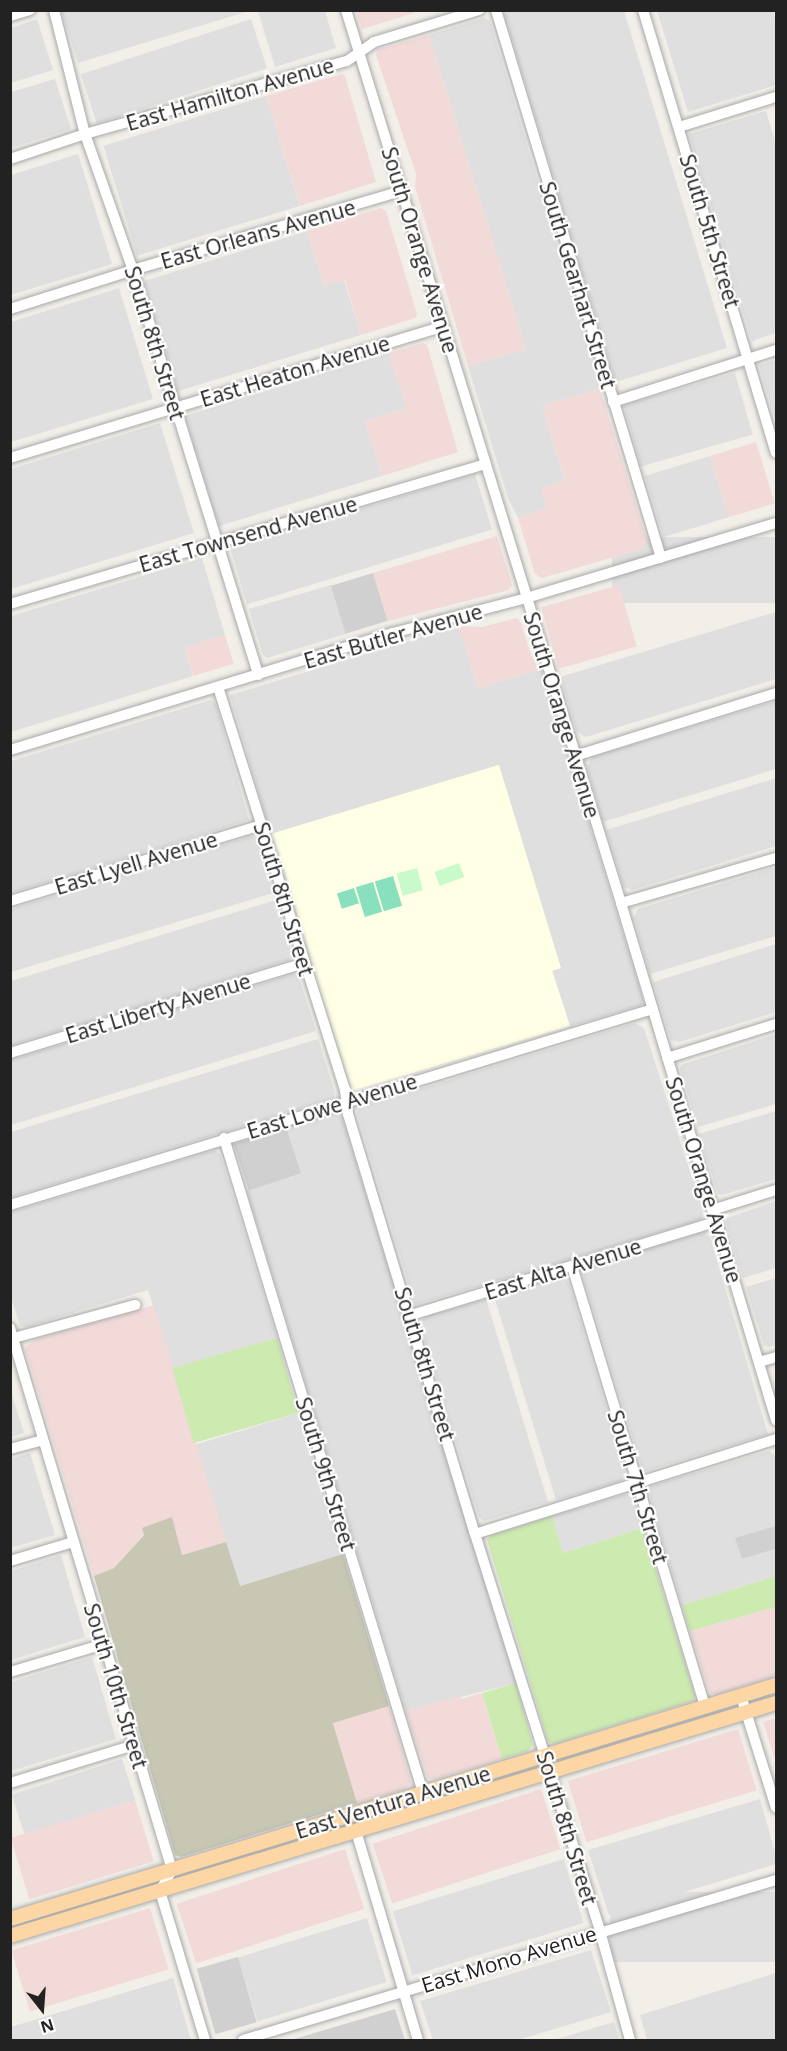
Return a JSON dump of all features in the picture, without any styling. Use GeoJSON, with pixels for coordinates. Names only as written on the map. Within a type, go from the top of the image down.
{"type":"FeatureCollection","features":[{"type":"Feature","properties":{"kind":"main road","name":"East Ventura Avenue"},"geometry":{"type":"LineString","coordinates":[[10,1919],[777,1685]]}},
{"type":"Feature","properties":{"kind":"main road","name":"East Ventura Avenue"},"geometry":{"type":"LineString","coordinates":[[10,1936],[777,1703]]}},
{"type":"Feature","properties":{"kind":"street"},"geometry":{"type":"LineString","coordinates":[[10,16],[30,10]]}},
{"type":"Feature","properties":{"kind":"street","name":"South 8th Street"},"geometry":{"type":"LineString","coordinates":[[54,10],[85,134],[133,270],[258,675]]}},
{"type":"Feature","properties":{"kind":"street","name":"South Orange Avenue"},"geometry":{"type":"LineString","coordinates":[[346,10],[621,903],[777,1420]]}},
{"type":"Feature","properties":{"kind":"street","name":"East Hamilton Avenue"},"geometry":{"type":"LineString","coordinates":[[10,159],[85,134],[347,61],[374,42],[479,10]]}},
{"type":"Feature","properties":{"kind":"street","name":"South Gearhart Street"},"geometry":{"type":"LineString","coordinates":[[496,10],[661,558]]}},
{"type":"Feature","properties":{"kind":"street","name":"South 5th Street"},"geometry":{"type":"LineString","coordinates":[[643,10],[777,452]]}},
{"type":"Feature","properties":{"kind":"street"},"geometry":{"type":"LineString","coordinates":[[679,127],[777,97]]}},
{"type":"Feature","properties":{"kind":"street","name":"East Orleans Avenue"},"geometry":{"type":"LineString","coordinates":[[10,309],[133,270],[402,191]]}},
{"type":"Feature","properties":{"kind":"street","name":"East Heaton Avenue"},"geometry":{"type":"LineString","coordinates":[[10,458],[442,327]]}},
{"type":"Feature","properties":{"kind":"street"},"geometry":{"type":"LineString","coordinates":[[613,402],[777,350]]}},
{"type":"Feature","properties":{"kind":"street","name":"East Townsend Avenue"},"geometry":{"type":"LineString","coordinates":[[10,604],[485,464]]}},
{"type":"Feature","properties":{"kind":"street","name":"East Butler Avenue"},"geometry":{"type":"LineString","coordinates":[[10,750],[393,633],[526,598],[777,524]]}},
{"type":"Feature","properties":{"kind":"street","name":"South 8th Street"},"geometry":{"type":"LineString","coordinates":[[218,687],[305,963],[475,1534],[600,1931],[630,2040]]}},
{"type":"Feature","properties":{"kind":"street"},"geometry":{"type":"LineString","coordinates":[[575,756],[777,693]]}},
{"type":"Feature","properties":{"kind":"street","name":"East Lyell Avenue"},"geometry":{"type":"LineString","coordinates":[[10,901],[261,825]]}},
{"type":"Feature","properties":{"kind":"street"},"geometry":{"type":"LineString","coordinates":[[621,903],[777,858]]}},
{"type":"Feature","properties":{"kind":"street","name":"East Liberty Avenue"},"geometry":{"type":"LineString","coordinates":[[10,1053],[305,963]]}},
{"type":"Feature","properties":{"kind":"street","name":"East Lowe Avenue"},"geometry":{"type":"LineString","coordinates":[[10,1205],[653,1009]]}},
{"type":"Feature","properties":{"kind":"street"},"geometry":{"type":"LineString","coordinates":[[667,1058],[777,1024]]}},
{"type":"Feature","properties":{"kind":"street","name":"South 9th Street"},"geometry":{"type":"LineString","coordinates":[[225,1138],[428,1809]]}},
{"type":"Feature","properties":{"kind":"street"},"geometry":{"type":"LineString","coordinates":[[712,1209],[777,1190]]}},
{"type":"Feature","properties":{"kind":"street","name":"East Alta Avenue"},"geometry":{"type":"LineString","coordinates":[[411,1315],[716,1222]]}},
{"type":"Feature","properties":{"kind":"street","name":"South 7th Street"},"geometry":{"type":"LineString","coordinates":[[572,1266],[705,1707]]}},
{"type":"Feature","properties":{"kind":"street"},"geometry":{"type":"LineString","coordinates":[[11,1335],[135,1305]]}},
{"type":"Feature","properties":{"kind":"street","name":"South 10th Street"},"geometry":{"type":"LineString","coordinates":[[11,1335],[172,1870]]}},
{"type":"Feature","properties":{"kind":"street"},"geometry":{"type":"LineString","coordinates":[[759,1362],[777,1357]]}},
{"type":"Feature","properties":{"kind":"street"},"geometry":{"type":"LineString","coordinates":[[475,1534],[777,1439]]}},
{"type":"Feature","properties":{"kind":"street"},"geometry":{"type":"LineString","coordinates":[[10,1449],[43,1440]]}},
{"type":"Feature","properties":{"kind":"street"},"geometry":{"type":"LineString","coordinates":[[10,1561],[73,1542]]}},
{"type":"Feature","properties":{"kind":"street"},"geometry":{"type":"LineString","coordinates":[[10,1672],[104,1644]]}},
{"type":"Feature","properties":{"kind":"street"},"geometry":{"type":"LineString","coordinates":[[741,1696],[777,1808]]}},
{"type":"Feature","properties":{"kind":"street"},"geometry":{"type":"LineString","coordinates":[[10,1783],[134,1745]]}},
{"type":"Feature","properties":{"kind":"street"},"geometry":{"type":"LineString","coordinates":[[356,1831],[418,2040]]}},
{"type":"Feature","properties":{"kind":"street"},"geometry":{"type":"LineString","coordinates":[[172,1870],[160,1891],[205,2040]]}},
{"type":"Feature","properties":{"kind":"street","name":"East Mono Avenue"},"geometry":{"type":"LineString","coordinates":[[243,2040],[600,1931],[777,1880]]}},
{"type":"Feature","properties":{"kind":"shaded area"},"geometry":{"type":"Polygon","coordinates":[[[67,10],[249,11],[78,63],[62,12],[67,10]]]}},
{"type":"Feature","properties":{"kind":"shaded area"},"geometry":{"type":"Polygon","coordinates":[[[258,11],[325,11],[336,48],[275,67],[258,11]]]}},
{"type":"Feature","properties":{"kind":"shaded area"},"geometry":{"type":"Polygon","coordinates":[[[356,11],[413,11],[414,13],[362,29],[356,11]]]}},
{"type":"Feature","properties":{"kind":"shaded area"},"geometry":{"type":"Polygon","coordinates":[[[510,11],[624,11],[727,348],[616,382],[504,13],[510,11]]]}},
{"type":"Feature","properties":{"kind":"shaded area"},"geometry":{"type":"Polygon","coordinates":[[[657,11],[773,11],[776,21],[776,85],[688,112],[657,11]]]}},
{"type":"Feature","properties":{"kind":"shaded area"},"geometry":{"type":"Polygon","coordinates":[[[484,18],[490,21],[600,389],[542,406],[565,481],[547,509],[518,518],[508,498],[468,366],[526,349],[429,35],[484,18]]]}},
{"type":"Feature","properties":{"kind":"shaded area"},"geometry":{"type":"Polygon","coordinates":[[[37,19],[53,70],[11,83],[11,28],[37,19]]]}},
{"type":"Feature","properties":{"kind":"shaded area"},"geometry":{"type":"Polygon","coordinates":[[[251,19],[267,68],[97,124],[81,74],[251,19]]]}},
{"type":"Feature","properties":{"kind":"shaded area"},"geometry":{"type":"Polygon","coordinates":[[[429,35],[526,349],[468,366],[415,187],[416,174],[376,55],[377,50],[429,35]]]}},
{"type":"Feature","properties":{"kind":"shaded area"},"geometry":{"type":"Polygon","coordinates":[[[342,74],[345,76],[376,182],[300,206],[266,96],[342,74]]]}},
{"type":"Feature","properties":{"kind":"shaded area"},"geometry":{"type":"Polygon","coordinates":[[[55,79],[71,129],[11,148],[11,92],[55,79]]]}},
{"type":"Feature","properties":{"kind":"shaded area"},"geometry":{"type":"Polygon","coordinates":[[[266,96],[300,206],[137,256],[103,146],[266,96]]]}},
{"type":"Feature","properties":{"kind":"shaded area"},"geometry":{"type":"Polygon","coordinates":[[[766,111],[776,144],[776,333],[752,341],[689,134],[766,111]]]}},
{"type":"Feature","properties":{"kind":"shaded area"},"geometry":{"type":"Polygon","coordinates":[[[78,154],[112,264],[11,295],[11,175],[78,154]]]}},
{"type":"Feature","properties":{"kind":"shaded area"},"geometry":{"type":"Polygon","coordinates":[[[381,208],[386,211],[417,314],[415,318],[361,335],[345,280],[324,286],[307,231],[381,208]]]}},
{"type":"Feature","properties":{"kind":"shaded area"},"geometry":{"type":"Polygon","coordinates":[[[307,231],[324,286],[344,280],[361,335],[178,391],[144,281],[307,231]]]}},
{"type":"Feature","properties":{"kind":"shaded area"},"geometry":{"type":"Polygon","coordinates":[[[119,288],[153,399],[11,442],[11,322],[119,288]]]}},
{"type":"Feature","properties":{"kind":"shaded area"},"geometry":{"type":"Polygon","coordinates":[[[423,343],[427,345],[458,452],[382,476],[365,421],[406,408],[389,353],[423,343]]]}},
{"type":"Feature","properties":{"kind":"shaded area"},"geometry":{"type":"Polygon","coordinates":[[[389,353],[406,408],[365,421],[382,476],[219,526],[185,416],[389,353]]]}},
{"type":"Feature","properties":{"kind":"shaded area"},"geometry":{"type":"Polygon","coordinates":[[[776,360],[776,422],[759,365],[776,360]]]}},
{"type":"Feature","properties":{"kind":"shaded area"},"geometry":{"type":"Polygon","coordinates":[[[735,373],[753,435],[641,466],[623,405],[735,373]]]}},
{"type":"Feature","properties":{"kind":"shaded area"},"geometry":{"type":"Polygon","coordinates":[[[600,389],[647,541],[642,549],[542,578],[535,574],[518,518],[547,509],[541,488],[565,480],[542,406],[600,389]]]}},
{"type":"Feature","properties":{"kind":"shaded area"},"geometry":{"type":"Polygon","coordinates":[[[160,423],[194,533],[11,589],[11,469],[160,423]]]}},
{"type":"Feature","properties":{"kind":"shaded area"},"geometry":{"type":"Polygon","coordinates":[[[756,442],[775,503],[729,517],[710,456],[756,442]]]}},
{"type":"Feature","properties":{"kind":"shaded area"},"geometry":{"type":"Polygon","coordinates":[[[710,456],[729,517],[664,537],[645,476],[710,456]]]}},
{"type":"Feature","properties":{"kind":"shaded area"},"geometry":{"type":"Polygon","coordinates":[[[475,474],[492,529],[247,604],[230,549],[475,474]]]}},
{"type":"Feature","properties":{"kind":"shaded area"},"geometry":{"type":"Polygon","coordinates":[[[497,536],[512,585],[509,590],[388,621],[373,573],[497,536]]]}},
{"type":"Feature","properties":{"kind":"shaded area"},"geometry":{"type":"Polygon","coordinates":[[[612,537],[776,537],[776,603],[612,603],[612,537]]]}},
{"type":"Feature","properties":{"kind":"shaded area"},"geometry":{"type":"Polygon","coordinates":[[[202,558],[225,635],[185,648],[193,676],[11,732],[11,616],[202,558]]]}},
{"type":"Feature","properties":{"kind":"shaded area"},"geometry":{"type":"Polygon","coordinates":[[[373,573],[388,621],[346,634],[331,586],[373,573]]]}},
{"type":"Feature","properties":{"kind":"shaded area"},"geometry":{"type":"Polygon","coordinates":[[[331,585],[346,634],[267,658],[263,655],[249,609],[331,585]]]}},
{"type":"Feature","properties":{"kind":"shaded area"},"geometry":{"type":"Polygon","coordinates":[[[619,585],[637,647],[559,669],[541,607],[619,585]]]}},
{"type":"Feature","properties":{"kind":"shaded area"},"geometry":{"type":"Polygon","coordinates":[[[776,612],[776,679],[586,737],[577,732],[560,677],[776,612]]]}},
{"type":"Feature","properties":{"kind":"shaded area"},"geometry":{"type":"Polygon","coordinates":[[[517,618],[521,623],[531,655],[542,669],[478,688],[458,626],[482,627],[517,618]]]}},
{"type":"Feature","properties":{"kind":"shaded area"},"geometry":{"type":"Polygon","coordinates":[[[458,626],[478,688],[542,669],[643,999],[642,1005],[570,1026],[552,970],[560,968],[498,765],[271,834],[230,695],[458,626]]]}},
{"type":"Feature","properties":{"kind":"shaded area"},"geometry":{"type":"Polygon","coordinates":[[[225,635],[234,664],[194,676],[185,647],[225,635]]]}},
{"type":"Feature","properties":{"kind":"shaded area"},"geometry":{"type":"Polygon","coordinates":[[[211,700],[216,704],[249,820],[11,893],[11,761],[211,700]]]}},
{"type":"Feature","properties":{"kind":"shaded area"},"geometry":{"type":"Polygon","coordinates":[[[776,701],[776,769],[603,822],[587,767],[592,757],[776,701]]]}},
{"type":"Feature","properties":{"kind":"shaded area"},"geometry":{"type":"Polygon","coordinates":[[[499,765],[561,968],[552,971],[570,1026],[354,1090],[351,1088],[318,985],[279,851],[271,834],[499,765]]]}},
{"type":"Feature","properties":{"kind":"shaded area"},"geometry":{"type":"Polygon","coordinates":[[[776,778],[776,846],[632,890],[624,887],[606,830],[776,778]]]}},
{"type":"Feature","properties":{"kind":"shaded area"},"geometry":{"type":"Polygon","coordinates":[[[252,836],[257,839],[273,893],[11,972],[11,909],[252,836]]]}},
{"type":"Feature","properties":{"kind":"shaded area"},"geometry":{"type":"Polygon","coordinates":[[[776,867],[776,936],[650,974],[634,918],[638,909],[776,867]]]}},
{"type":"Feature","properties":{"kind":"shaded area"},"geometry":{"type":"Polygon","coordinates":[[[276,900],[292,955],[289,960],[11,1045],[11,981],[276,900]]]}},
{"type":"Feature","properties":{"kind":"shaded area"},"geometry":{"type":"Polygon","coordinates":[[[776,944],[776,1012],[679,1042],[671,1040],[653,982],[776,944]]]}},
{"type":"Feature","properties":{"kind":"shaded area"},"geometry":{"type":"Polygon","coordinates":[[[294,974],[299,978],[316,1031],[11,1125],[11,1060],[294,974]]]}},
{"type":"Feature","properties":{"kind":"shaded area"},"geometry":{"type":"Polygon","coordinates":[[[635,1023],[644,1028],[692,1178],[696,1182],[703,1216],[700,1220],[415,1305],[357,1113],[358,1108],[635,1023]]]}},
{"type":"Feature","properties":{"kind":"shaded area"},"geometry":{"type":"Polygon","coordinates":[[[776,1034],[776,1104],[698,1127],[680,1069],[681,1065],[776,1034]]]}},
{"type":"Feature","properties":{"kind":"shaded area"},"geometry":{"type":"Polygon","coordinates":[[[318,1039],[335,1093],[334,1098],[11,1197],[11,1132],[318,1039]]]}},
{"type":"Feature","properties":{"kind":"shaded area"},"geometry":{"type":"Polygon","coordinates":[[[776,1111],[776,1179],[722,1195],[718,1194],[699,1134],[776,1111]]]}},
{"type":"Feature","properties":{"kind":"shaded area"},"geometry":{"type":"Polygon","coordinates":[[[335,1113],[342,1117],[516,1683],[406,1711],[247,1191],[301,1174],[286,1127],[335,1113]]]}},
{"type":"Feature","properties":{"kind":"shaded area"},"geometry":{"type":"Polygon","coordinates":[[[286,1127],[301,1174],[249,1191],[234,1144],[286,1127]]]}},
{"type":"Feature","properties":{"kind":"shaded area"},"geometry":{"type":"Polygon","coordinates":[[[215,1150],[220,1154],[277,1338],[173,1370],[148,1290],[26,1327],[20,1326],[11,1297],[11,1212],[215,1150]]]}},
{"type":"Feature","properties":{"kind":"shaded area"},"geometry":{"type":"Polygon","coordinates":[[[776,1201],[776,1268],[743,1278],[726,1222],[727,1218],[776,1201]]]}},
{"type":"Feature","properties":{"kind":"shaded area"},"geometry":{"type":"Polygon","coordinates":[[[704,1232],[710,1237],[768,1434],[643,1472],[582,1272],[588,1267],[704,1232]]]}},
{"type":"Feature","properties":{"kind":"shaded area"},"geometry":{"type":"Polygon","coordinates":[[[561,1276],[568,1281],[626,1474],[621,1481],[556,1500],[494,1296],[561,1276]]]}},
{"type":"Feature","properties":{"kind":"shaded area"},"geometry":{"type":"Polygon","coordinates":[[[776,1278],[776,1345],[769,1347],[764,1345],[746,1287],[776,1278]]]}},
{"type":"Feature","properties":{"kind":"shaded area"},"geometry":{"type":"Polygon","coordinates":[[[486,1299],[548,1502],[484,1521],[479,1517],[420,1324],[424,1317],[486,1299]]]}},
{"type":"Feature","properties":{"kind":"shaded area"},"geometry":{"type":"Polygon","coordinates":[[[154,1305],[226,1542],[182,1555],[172,1518],[144,1534],[114,1568],[94,1576],[25,1348],[34,1340],[154,1305]]]}},
{"type":"Feature","properties":{"kind":"shaded area"},"geometry":{"type":"Polygon","coordinates":[[[10,1388],[24,1433],[11,1437],[10,1437],[10,1388]]]}},
{"type":"Feature","properties":{"kind":"shaded area"},"geometry":{"type":"Polygon","coordinates":[[[299,1413],[342,1555],[239,1586],[196,1445],[299,1413]]]}},
{"type":"Feature","properties":{"kind":"shaded area"},"geometry":{"type":"Polygon","coordinates":[[[769,1451],[776,1456],[776,1526],[736,1539],[742,1559],[776,1549],[776,1576],[682,1605],[648,1489],[651,1486],[769,1451]]]}},
{"type":"Feature","properties":{"kind":"shaded area"},"geometry":{"type":"Polygon","coordinates":[[[30,1453],[55,1535],[11,1548],[11,1459],[30,1453]]]}},
{"type":"Feature","properties":{"kind":"shaded area"},"geometry":{"type":"Polygon","coordinates":[[[626,1494],[634,1499],[643,1528],[563,1553],[552,1516],[626,1494]]]}},
{"type":"Feature","properties":{"kind":"shaded area"},"geometry":{"type":"Polygon","coordinates":[[[172,1517],[182,1555],[226,1542],[240,1586],[343,1554],[389,1706],[333,1723],[357,1803],[181,1857],[175,1855],[94,1576],[114,1568],[144,1535],[142,1528],[172,1517]]]}},
{"type":"Feature","properties":{"kind":"shaded area"},"geometry":{"type":"Polygon","coordinates":[[[776,1526],[776,1549],[742,1559],[735,1538],[776,1526]]]}},
{"type":"Feature","properties":{"kind":"shaded area"},"geometry":{"type":"Polygon","coordinates":[[[61,1555],[85,1637],[11,1660],[11,1571],[61,1555]]]}},
{"type":"Feature","properties":{"kind":"shaded area"},"geometry":{"type":"Polygon","coordinates":[[[776,1607],[776,1676],[715,1695],[710,1693],[690,1631],[776,1607]]]}},
{"type":"Feature","properties":{"kind":"shaded area"},"geometry":{"type":"Polygon","coordinates":[[[92,1657],[116,1739],[11,1771],[11,1682],[92,1657]]]}},
{"type":"Feature","properties":{"kind":"shaded area"},"geometry":{"type":"Polygon","coordinates":[[[482,1693],[502,1759],[435,1779],[428,1778],[406,1711],[460,1696],[461,1699],[482,1693]]]}},
{"type":"Feature","properties":{"kind":"shaded area"},"geometry":{"type":"Polygon","coordinates":[[[389,1706],[411,1783],[404,1789],[357,1803],[333,1722],[389,1706]]]}},
{"type":"Feature","properties":{"kind":"shaded area"},"geometry":{"type":"Polygon","coordinates":[[[776,1718],[776,1763],[763,1722],[776,1718]]]}},
{"type":"Feature","properties":{"kind":"shaded area"},"geometry":{"type":"Polygon","coordinates":[[[738,1729],[757,1790],[586,1842],[568,1781],[738,1729]]]}},
{"type":"Feature","properties":{"kind":"shaded area"},"geometry":{"type":"Polygon","coordinates":[[[122,1759],[135,1800],[25,1836],[12,1795],[122,1759]]]}},
{"type":"Feature","properties":{"kind":"shaded area"},"geometry":{"type":"Polygon","coordinates":[[[541,1789],[560,1849],[392,1904],[373,1844],[541,1789]]]}},
{"type":"Feature","properties":{"kind":"shaded area"},"geometry":{"type":"Polygon","coordinates":[[[760,1799],[776,1856],[776,1864],[609,1915],[588,1850],[760,1799]]]}},
{"type":"Feature","properties":{"kind":"shaded area"},"geometry":{"type":"Polygon","coordinates":[[[135,1800],[154,1861],[29,1899],[11,1838],[135,1800]]]}},
{"type":"Feature","properties":{"kind":"shaded area"},"geometry":{"type":"Polygon","coordinates":[[[345,1849],[364,1909],[196,1964],[177,1904],[345,1849]]]}},
{"type":"Feature","properties":{"kind":"shaded area"},"geometry":{"type":"Polygon","coordinates":[[[564,1859],[584,1923],[412,1975],[393,1911],[564,1859]]]}},
{"type":"Feature","properties":{"kind":"shaded area"},"geometry":{"type":"Polygon","coordinates":[[[610,1892],[776,1892],[776,1962],[610,1962],[610,1892]]]}},
{"type":"Feature","properties":{"kind":"shaded area"},"geometry":{"type":"Polygon","coordinates":[[[150,1908],[169,1969],[30,2012],[11,1950],[150,1908]]]}},
{"type":"Feature","properties":{"kind":"shaded area"},"geometry":{"type":"Polygon","coordinates":[[[367,1918],[387,1982],[257,2022],[238,1957],[367,1918]]]}},
{"type":"Feature","properties":{"kind":"shaded area"},"geometry":{"type":"Polygon","coordinates":[[[591,1950],[611,2012],[518,2040],[433,2040],[420,2001],[591,1950]]]}},
{"type":"Feature","properties":{"kind":"shaded area"},"geometry":{"type":"Polygon","coordinates":[[[238,1957],[257,2022],[215,2034],[197,1969],[238,1957]]]}},
{"type":"Feature","properties":{"kind":"shaded area"},"geometry":{"type":"Polygon","coordinates":[[[776,1973],[776,2040],[647,2040],[640,2015],[776,1973]]]}},
{"type":"Feature","properties":{"kind":"shaded area"},"geometry":{"type":"Polygon","coordinates":[[[173,1978],[191,2040],[11,2040],[11,2027],[173,1978]]]}},
{"type":"Feature","properties":{"kind":"shaded area"},"geometry":{"type":"Polygon","coordinates":[[[395,2009],[405,2040],[291,2040],[395,2009]]]}},
{"type":"Feature","properties":{"kind":"shaded area"},"geometry":{"type":"Polygon","coordinates":[[[614,2022],[620,2040],[553,2040],[614,2022]]]}},
{"type":"Feature","properties":{"kind":"green space"},"geometry":{"type":"Polygon","coordinates":[[[459,863],[464,877],[440,886],[435,872],[459,863]]]}},
{"type":"Feature","properties":{"kind":"green space"},"geometry":{"type":"Polygon","coordinates":[[[417,868],[423,890],[403,896],[397,873],[417,868]]]}},
{"type":"Feature","properties":{"kind":"green space"},"geometry":{"type":"Polygon","coordinates":[[[393,876],[402,906],[384,911],[375,882],[393,876]]]}},
{"type":"Feature","properties":{"kind":"green space"},"geometry":{"type":"Polygon","coordinates":[[[373,882],[382,912],[365,917],[356,887],[373,882]]]}},
{"type":"Feature","properties":{"kind":"green space"},"geometry":{"type":"Polygon","coordinates":[[[354,888],[359,903],[342,909],[337,894],[354,888]]]}},
{"type":"Feature","properties":{"kind":"green space"},"geometry":{"type":"Polygon","coordinates":[[[277,1338],[298,1413],[194,1443],[172,1368],[277,1338]]]}},
{"type":"Feature","properties":{"kind":"green space"},"geometry":{"type":"Polygon","coordinates":[[[552,1516],[563,1553],[643,1528],[695,1696],[693,1701],[553,1744],[548,1741],[487,1540],[491,1535],[552,1516]]]}},
{"type":"Feature","properties":{"kind":"green space"},"geometry":{"type":"Polygon","coordinates":[[[776,1576],[776,1607],[690,1631],[682,1605],[776,1576]]]}},
{"type":"Feature","properties":{"kind":"green space"},"geometry":{"type":"Polygon","coordinates":[[[516,1683],[533,1745],[528,1751],[502,1759],[482,1693],[516,1683]]]}}]}
